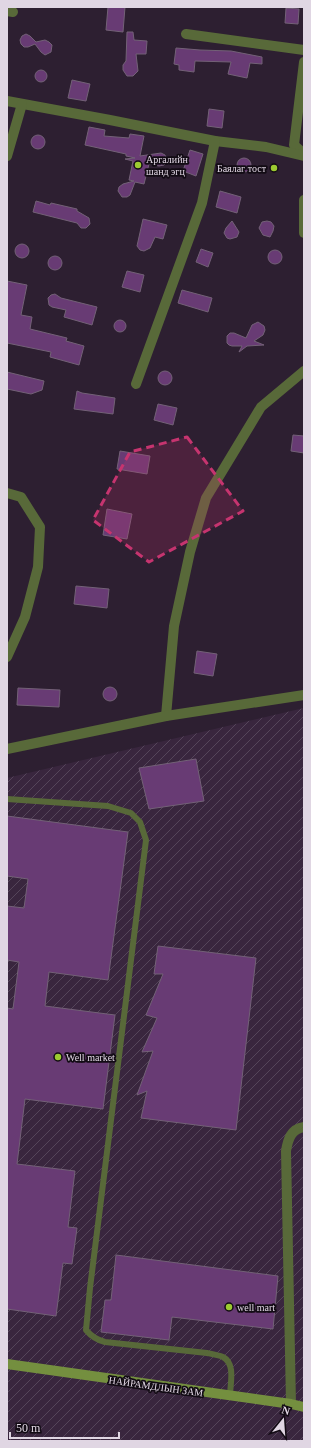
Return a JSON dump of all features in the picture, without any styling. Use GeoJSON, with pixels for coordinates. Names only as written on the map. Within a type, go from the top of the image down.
{"type":"FeatureCollection","features":[{"type":"Feature","properties":{"kind":"main road","name":"НАЙРАМДЛЫН ЗАМ"},"geometry":{"type":"LineString","coordinates":[[7,1364],[304,1407]]}},
{"type":"Feature","properties":{"kind":"street"},"geometry":{"type":"LineString","coordinates":[[186,34],[304,50]]}},
{"type":"Feature","properties":{"kind":"street"},"geometry":{"type":"LineString","coordinates":[[304,62],[294,145],[304,155]]}},
{"type":"Feature","properties":{"kind":"street"},"geometry":{"type":"LineString","coordinates":[[7,101],[215,141],[266,147],[304,155]]}},
{"type":"Feature","properties":{"kind":"street"},"geometry":{"type":"LineString","coordinates":[[7,156],[22,104]]}},
{"type":"Feature","properties":{"kind":"street"},"geometry":{"type":"LineString","coordinates":[[136,384],[202,203],[215,141]]}},
{"type":"Feature","properties":{"kind":"street"},"geometry":{"type":"LineString","coordinates":[[304,200],[304,233]]}},
{"type":"Feature","properties":{"kind":"street"},"geometry":{"type":"LineString","coordinates":[[166,716],[174,626],[190,552],[206,498],[261,407],[304,371]]}},
{"type":"Feature","properties":{"kind":"street"},"geometry":{"type":"LineString","coordinates":[[7,493],[21,496],[40,527],[38,567],[26,618],[7,656]]}},
{"type":"Feature","properties":{"kind":"street"},"geometry":{"type":"LineString","coordinates":[[7,749],[166,716],[304,695]]}},
{"type":"Feature","properties":{"kind":"street"},"geometry":{"type":"LineString","coordinates":[[291,1404],[286,1150],[291,1134],[297,1129],[304,1127]]}},
{"type":"Feature","properties":{"kind":"lane"},"geometry":{"type":"LineString","coordinates":[[7,799],[108,806],[131,813],[140,822],[146,840],[89,1295],[86,1330],[89,1334],[100,1341],[105,1342],[207,1353],[222,1357],[229,1362],[231,1368],[230,1396]]}},
{"type":"Feature","properties":{"kind":"highlighted area"},"geometry":{"type":"Polygon","coordinates":[[[187,437],[243,511],[149,562],[93,520],[130,452],[187,437]]]}},
{"type":"Feature","properties":{"kind":"shaded area"},"geometry":{"type":"Polygon","coordinates":[[[304,708],[304,1441],[7,1441],[7,778],[304,708]]]}},
{"type":"Feature","properties":{"kind":"building"},"geometry":{"type":"Polygon","coordinates":[[[108,7],[125,7],[123,32],[106,30],[108,7]]]}},
{"type":"Feature","properties":{"kind":"building"},"geometry":{"type":"Polygon","coordinates":[[[286,8],[299,9],[298,24],[285,23],[286,8]]]}},
{"type":"Feature","properties":{"kind":"building"},"geometry":{"type":"Polygon","coordinates":[[[127,32],[133,32],[134,40],[147,41],[146,54],[136,54],[138,71],[133,76],[127,76],[123,70],[123,65],[126,61],[127,32]]]}},
{"type":"Feature","properties":{"kind":"building"},"geometry":{"type":"Polygon","coordinates":[[[26,34],[36,42],[45,40],[49,42],[52,45],[51,52],[45,55],[35,44],[24,47],[20,40],[22,36],[26,34]]]}},
{"type":"Feature","properties":{"kind":"building"},"geometry":{"type":"Polygon","coordinates":[[[176,48],[231,51],[262,57],[262,64],[250,63],[247,78],[228,74],[231,62],[195,61],[194,72],[179,70],[179,65],[174,64],[176,48]]]}},
{"type":"Feature","properties":{"kind":"building"},"geometry":{"type":"Polygon","coordinates":[[[43,70],[46,71],[46,81],[39,82],[36,81],[35,74],[36,71],[43,70]]]}},
{"type":"Feature","properties":{"kind":"building"},"geometry":{"type":"Polygon","coordinates":[[[72,80],[90,84],[86,101],[68,98],[72,80]]]}},
{"type":"Feature","properties":{"kind":"building"},"geometry":{"type":"Polygon","coordinates":[[[209,109],[224,111],[222,128],[207,126],[209,109]]]}},
{"type":"Feature","properties":{"kind":"building"},"geometry":{"type":"Polygon","coordinates":[[[89,127],[105,130],[104,136],[129,138],[130,134],[144,136],[140,156],[161,153],[165,155],[167,162],[164,165],[159,166],[149,164],[144,184],[135,182],[130,195],[127,197],[122,197],[118,191],[119,187],[123,184],[134,181],[129,180],[133,161],[125,159],[135,158],[126,156],[126,154],[85,145],[89,127]]]}},
{"type":"Feature","properties":{"kind":"building"},"geometry":{"type":"Polygon","coordinates":[[[35,135],[41,135],[45,139],[45,145],[41,149],[35,149],[31,145],[31,139],[35,135]]]}},
{"type":"Feature","properties":{"kind":"building"},"geometry":{"type":"Polygon","coordinates":[[[190,150],[203,154],[196,176],[183,171],[190,150]]]}},
{"type":"Feature","properties":{"kind":"building"},"geometry":{"type":"Polygon","coordinates":[[[241,158],[247,158],[251,162],[251,168],[247,172],[241,172],[237,168],[237,162],[241,158]]]}},
{"type":"Feature","properties":{"kind":"building"},"geometry":{"type":"Polygon","coordinates":[[[220,191],[241,197],[237,213],[216,207],[220,191]]]}},
{"type":"Feature","properties":{"kind":"building"},"geometry":{"type":"Polygon","coordinates":[[[36,201],[50,205],[51,203],[77,209],[77,211],[89,218],[90,224],[86,228],[81,228],[77,223],[33,212],[36,201]]]}},
{"type":"Feature","properties":{"kind":"building"},"geometry":{"type":"Polygon","coordinates":[[[143,219],[167,225],[163,239],[155,237],[150,248],[144,251],[140,250],[137,246],[143,219]]]}},
{"type":"Feature","properties":{"kind":"building"},"geometry":{"type":"Polygon","coordinates":[[[232,221],[239,232],[237,237],[230,239],[227,238],[224,233],[232,221]]]}},
{"type":"Feature","properties":{"kind":"building"},"geometry":{"type":"Polygon","coordinates":[[[262,222],[271,222],[274,226],[270,237],[263,235],[259,228],[262,222]]]}},
{"type":"Feature","properties":{"kind":"building"},"geometry":{"type":"Polygon","coordinates":[[[22,244],[27,246],[29,251],[27,256],[22,258],[17,256],[15,251],[17,246],[22,244]]]}},
{"type":"Feature","properties":{"kind":"building"},"geometry":{"type":"Polygon","coordinates":[[[201,249],[213,253],[208,267],[196,262],[201,249]]]}},
{"type":"Feature","properties":{"kind":"building"},"geometry":{"type":"Polygon","coordinates":[[[272,250],[278,250],[282,254],[282,260],[278,264],[272,264],[268,260],[268,254],[272,250]]]}},
{"type":"Feature","properties":{"kind":"building"},"geometry":{"type":"Polygon","coordinates":[[[55,256],[60,258],[62,263],[60,268],[55,270],[50,268],[48,263],[50,258],[55,256]]]}},
{"type":"Feature","properties":{"kind":"building"},"geometry":{"type":"Polygon","coordinates":[[[127,271],[144,275],[140,292],[122,287],[127,271]]]}},
{"type":"Feature","properties":{"kind":"building"},"geometry":{"type":"Polygon","coordinates":[[[7,281],[27,285],[21,315],[32,317],[30,329],[67,338],[66,341],[84,346],[79,365],[50,357],[51,352],[7,343],[7,281]]]}},
{"type":"Feature","properties":{"kind":"building"},"geometry":{"type":"Polygon","coordinates":[[[182,290],[212,298],[208,312],[178,303],[182,290]]]}},
{"type":"Feature","properties":{"kind":"building"},"geometry":{"type":"Polygon","coordinates":[[[55,294],[61,298],[97,307],[92,325],[64,317],[66,310],[49,305],[48,298],[55,294]]]}},
{"type":"Feature","properties":{"kind":"building"},"geometry":{"type":"Polygon","coordinates":[[[120,320],[124,322],[126,326],[124,330],[120,332],[116,330],[114,326],[116,322],[120,320]]]}},
{"type":"Feature","properties":{"kind":"building"},"geometry":{"type":"Polygon","coordinates":[[[258,322],[264,326],[265,330],[263,335],[254,341],[264,345],[247,346],[239,352],[242,346],[232,346],[227,343],[227,336],[230,333],[246,338],[252,325],[258,322]]]}},
{"type":"Feature","properties":{"kind":"building"},"geometry":{"type":"Polygon","coordinates":[[[165,371],[170,373],[172,378],[170,383],[165,385],[160,383],[158,378],[160,373],[165,371]]]}},
{"type":"Feature","properties":{"kind":"building"},"geometry":{"type":"Polygon","coordinates":[[[7,372],[44,381],[42,390],[31,394],[7,389],[7,372]]]}},
{"type":"Feature","properties":{"kind":"building"},"geometry":{"type":"Polygon","coordinates":[[[77,391],[115,398],[113,414],[74,409],[77,391]]]}},
{"type":"Feature","properties":{"kind":"building"},"geometry":{"type":"Polygon","coordinates":[[[158,404],[177,408],[173,425],[154,420],[158,404]]]}},
{"type":"Feature","properties":{"kind":"building"},"geometry":{"type":"Polygon","coordinates":[[[293,435],[304,436],[304,453],[291,451],[293,435]]]}},
{"type":"Feature","properties":{"kind":"building"},"geometry":{"type":"Polygon","coordinates":[[[120,451],[150,456],[147,474],[117,469],[120,451]]]}},
{"type":"Feature","properties":{"kind":"building"},"geometry":{"type":"Polygon","coordinates":[[[107,509],[132,514],[127,539],[103,535],[107,509]]]}},
{"type":"Feature","properties":{"kind":"building"},"geometry":{"type":"Polygon","coordinates":[[[76,586],[109,589],[107,608],[74,604],[76,586]]]}},
{"type":"Feature","properties":{"kind":"building"},"geometry":{"type":"Polygon","coordinates":[[[197,651],[217,654],[213,676],[194,673],[197,651]]]}},
{"type":"Feature","properties":{"kind":"building"},"geometry":{"type":"Polygon","coordinates":[[[107,687],[113,687],[117,691],[117,697],[113,701],[107,701],[103,697],[103,691],[107,687]]]}},
{"type":"Feature","properties":{"kind":"building"},"geometry":{"type":"Polygon","coordinates":[[[18,688],[60,690],[59,707],[17,705],[18,688]]]}},
{"type":"Feature","properties":{"kind":"building"},"geometry":{"type":"Polygon","coordinates":[[[196,759],[204,801],[149,809],[139,768],[196,759]]]}},
{"type":"Feature","properties":{"kind":"building","name":"Well market"},"geometry":{"type":"Polygon","coordinates":[[[7,816],[128,832],[108,980],[49,972],[45,1006],[115,1015],[103,1109],[25,1099],[17,1164],[75,1171],[68,1227],[77,1228],[72,1264],[63,1263],[56,1316],[7,1309],[7,1008],[13,1009],[19,962],[7,960],[7,906],[24,908],[28,879],[7,876],[7,816]]]}},
{"type":"Feature","properties":{"kind":"building"},"geometry":{"type":"Polygon","coordinates":[[[158,946],[256,958],[236,1130],[141,1118],[147,1091],[137,1095],[153,1051],[142,1052],[157,1018],[146,1015],[163,974],[154,974],[158,946]]]}},
{"type":"Feature","properties":{"kind":"building"},"geometry":{"type":"Polygon","coordinates":[[[116,1255],[278,1276],[273,1329],[172,1317],[169,1340],[101,1332],[105,1300],[111,1300],[116,1255]]]}},
{"type":"Feature","properties":{"kind":"place","name":"Аргалийн шанд эгц"},"geometry":{"type":"Point","coordinates":[138,165]}},
{"type":"Feature","properties":{"kind":"place","name":"Баялаг тост"},"geometry":{"type":"Point","coordinates":[274,168]}},
{"type":"Feature","properties":{"kind":"place","name":"Well market"},"geometry":{"type":"Point","coordinates":[58,1057]}},
{"type":"Feature","properties":{"kind":"place","name":"well mart"},"geometry":{"type":"Point","coordinates":[229,1307]}}]}
